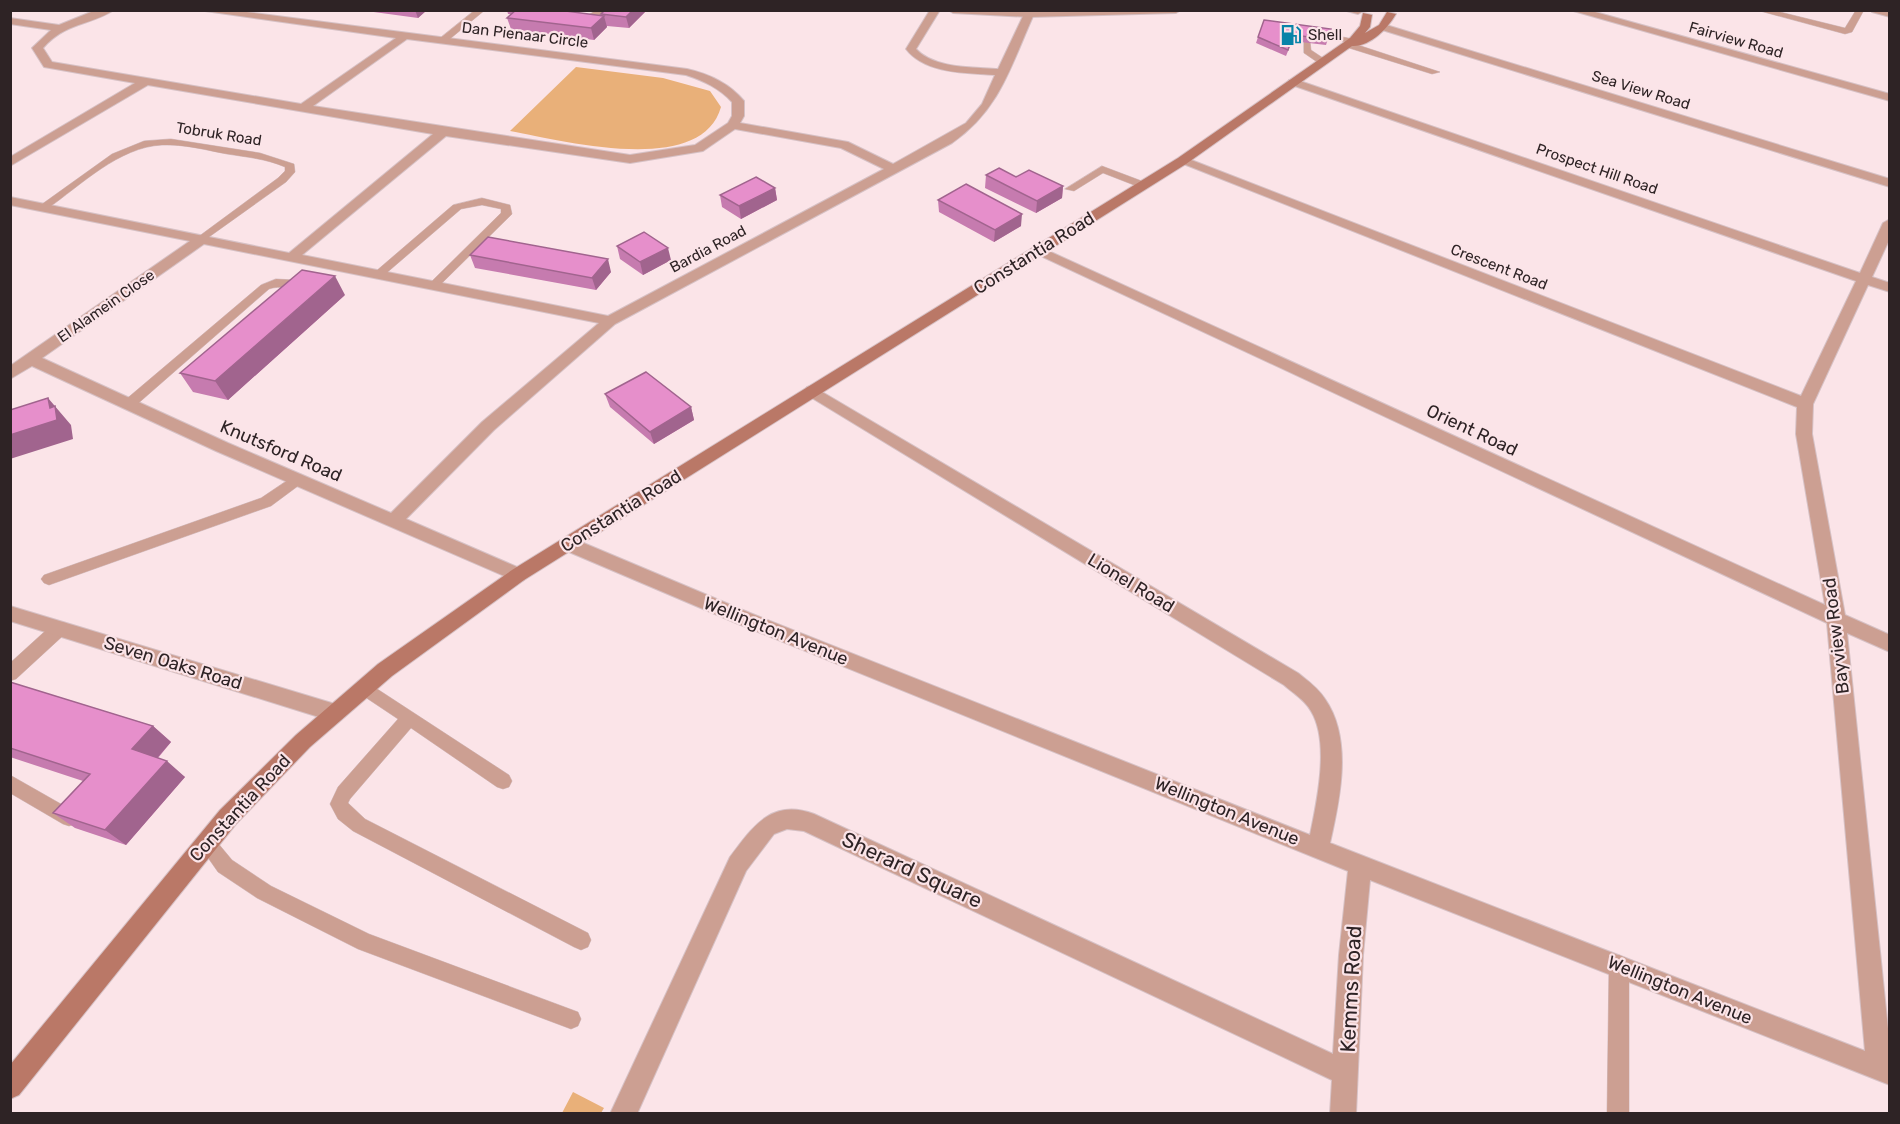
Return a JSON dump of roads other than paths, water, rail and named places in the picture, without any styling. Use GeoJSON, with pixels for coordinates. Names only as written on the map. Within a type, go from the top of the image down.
{"type":"FeatureCollection","features":[{"type":"Feature","properties":{"kind":"main road"},"geometry":{"type":"LineString","coordinates":[[1353,43],[1365,27],[1361,12],[1393,12]]}},
{"type":"Feature","properties":{"kind":"main road","name":"Constantia Road"},"geometry":{"type":"LineString","coordinates":[[10,1086],[206,842],[265,778],[335,712],[425,639],[518,575],[1182,160],[1329,58],[1383,27],[1393,12]]}},
{"type":"Feature","properties":{"kind":"street"},"geometry":{"type":"LineString","coordinates":[[109,10],[58,28],[45,38],[37,48],[48,65],[444,132],[630,159],[699,148],[733,125],[844,145],[891,168]]}},
{"type":"Feature","properties":{"kind":"street","name":"Dan Pienaar Circle"},"geometry":{"type":"LineString","coordinates":[[203,10],[687,72],[710,79],[726,88],[738,101],[738,116],[733,125]]}},
{"type":"Feature","properties":{"kind":"street"},"geometry":{"type":"LineString","coordinates":[[935,10],[911,49],[913,54],[925,62],[938,65],[1002,72]]}},
{"type":"Feature","properties":{"kind":"street"},"geometry":{"type":"LineString","coordinates":[[953,10],[1029,14],[1176,10]]}},
{"type":"Feature","properties":{"kind":"street"},"geometry":{"type":"LineString","coordinates":[[1348,10],[1361,12]]}},
{"type":"Feature","properties":{"kind":"street","name":"Fairview Road"},"geometry":{"type":"LineString","coordinates":[[1575,10],[1890,98]]}},
{"type":"Feature","properties":{"kind":"street"},"geometry":{"type":"LineString","coordinates":[[1876,10],[1890,14]]}},
{"type":"Feature","properties":{"kind":"street","name":"Bardia Road"},"geometry":{"type":"LineString","coordinates":[[393,521],[488,426],[610,321],[891,168],[948,140],[970,125],[987,105],[1029,14]]}},
{"type":"Feature","properties":{"kind":"street"},"geometry":{"type":"LineString","coordinates":[[10,21],[58,28]]}},
{"type":"Feature","properties":{"kind":"street","name":"Sea View Road"},"geometry":{"type":"LineString","coordinates":[[1383,27],[1890,183]]}},
{"type":"Feature","properties":{"kind":"street"},"geometry":{"type":"LineString","coordinates":[[303,108],[405,36]]}},
{"type":"Feature","properties":{"kind":"street"},"geometry":{"type":"LineString","coordinates":[[10,162],[145,82]]}},
{"type":"Feature","properties":{"kind":"street","name":"Prospect Hill Road"},"geometry":{"type":"LineString","coordinates":[[1293,82],[1890,288]]}},
{"type":"Feature","properties":{"kind":"street"},"geometry":{"type":"LineString","coordinates":[[292,257],[444,132]]}},
{"type":"Feature","properties":{"kind":"street","name":"Crescent Road"},"geometry":{"type":"LineString","coordinates":[[1182,160],[1805,404]]}},
{"type":"Feature","properties":{"kind":"street"},"geometry":{"type":"LineString","coordinates":[[10,201],[610,321]]}},
{"type":"Feature","properties":{"kind":"street","name":"Bayview Road"},"geometry":{"type":"LineString","coordinates":[[1884,1071],[1836,618],[1804,434],[1805,404],[1890,223]]}},
{"type":"Feature","properties":{"kind":"street","name":"El Alamein Close"},"geometry":{"type":"LineString","coordinates":[[10,374],[202,240]]}},
{"type":"Feature","properties":{"kind":"street","name":"Orient Road"},"geometry":{"type":"LineString","coordinates":[[1037,251],[1890,644]]}},
{"type":"Feature","properties":{"kind":"street","name":"Knutsford Road"},"geometry":{"type":"LineString","coordinates":[[31,359],[297,479],[518,575]]}},
{"type":"Feature","properties":{"kind":"street","name":"Lionel Road"},"geometry":{"type":"LineString","coordinates":[[812,391],[1280,673],[1308,693],[1322,710],[1327,726],[1330,752],[1326,815],[1318,849]]}},
{"type":"Feature","properties":{"kind":"street","name":"Wellington Avenue"},"geometry":{"type":"LineString","coordinates":[[568,544],[743,618],[1318,849],[1619,965],[1884,1071]]}},
{"type":"Feature","properties":{"kind":"street","name":"Seven Oaks Road"},"geometry":{"type":"LineString","coordinates":[[10,614],[335,712]]}},
{"type":"Feature","properties":{"kind":"street","name":"Sherard Square"},"geometry":{"type":"LineString","coordinates":[[623,1113],[738,864],[751,844],[766,828],[787,819],[806,821],[1346,1073]]}},
{"type":"Feature","properties":{"kind":"street","name":"Kemms Road"},"geometry":{"type":"LineString","coordinates":[[1343,1113],[1351,955],[1360,864]]}},
{"type":"Feature","properties":{"kind":"lane"},"geometry":{"type":"LineString","coordinates":[[442,41],[481,10]]}},
{"type":"Feature","properties":{"kind":"lane"},"geometry":{"type":"LineString","coordinates":[[554,10],[559,15],[589,18],[605,10]]}},
{"type":"Feature","properties":{"kind":"lane"},"geometry":{"type":"LineString","coordinates":[[1764,11],[1845,31],[1849,30],[1860,10]]}},
{"type":"Feature","properties":{"kind":"lane"},"geometry":{"type":"LineString","coordinates":[[1328,37],[1353,43],[1435,72]]}},
{"type":"Feature","properties":{"kind":"lane"},"geometry":{"type":"LineString","coordinates":[[1307,43],[1307,51],[1329,58]]}},
{"type":"Feature","properties":{"kind":"lane","name":"Tobruk Road"},"geometry":{"type":"LineString","coordinates":[[43,207],[116,156],[146,144],[163,141],[280,161],[290,166],[290,172],[282,180],[202,240]]}},
{"type":"Feature","properties":{"kind":"lane"},"geometry":{"type":"LineString","coordinates":[[1070,189],[1102,169],[1143,185]]}},
{"type":"Feature","properties":{"kind":"lane"},"geometry":{"type":"LineString","coordinates":[[379,274],[457,207],[468,202],[479,201],[506,207],[507,214],[434,285]]}},
{"type":"Feature","properties":{"kind":"lane"},"geometry":{"type":"LineString","coordinates":[[129,404],[266,287],[276,282],[294,284]]}},
{"type":"Feature","properties":{"kind":"lane"},"geometry":{"type":"LineString","coordinates":[[49,579],[266,502],[297,479]]}},
{"type":"Feature","properties":{"kind":"lane"},"geometry":{"type":"LineString","coordinates":[[10,674],[60,628]]}},
{"type":"Feature","properties":{"kind":"lane"},"geometry":{"type":"LineString","coordinates":[[364,688],[503,781]]}},
{"type":"Feature","properties":{"kind":"lane"},"geometry":{"type":"LineString","coordinates":[[409,718],[344,793],[339,804],[344,813],[359,825],[581,940]]}},
{"type":"Feature","properties":{"kind":"lane"},"geometry":{"type":"LineString","coordinates":[[10,783],[69,818]]}},
{"type":"Feature","properties":{"kind":"lane"},"geometry":{"type":"LineString","coordinates":[[206,842],[225,866],[264,892],[365,942],[571,1019]]}},
{"type":"Feature","properties":{"kind":"lane"},"geometry":{"type":"LineString","coordinates":[[1618,1113],[1619,965]]}},
{"type":"Feature","properties":{"kind":"place","name":"Shell"},"geometry":{"type":"Point","coordinates":[1291,35]}}]}
